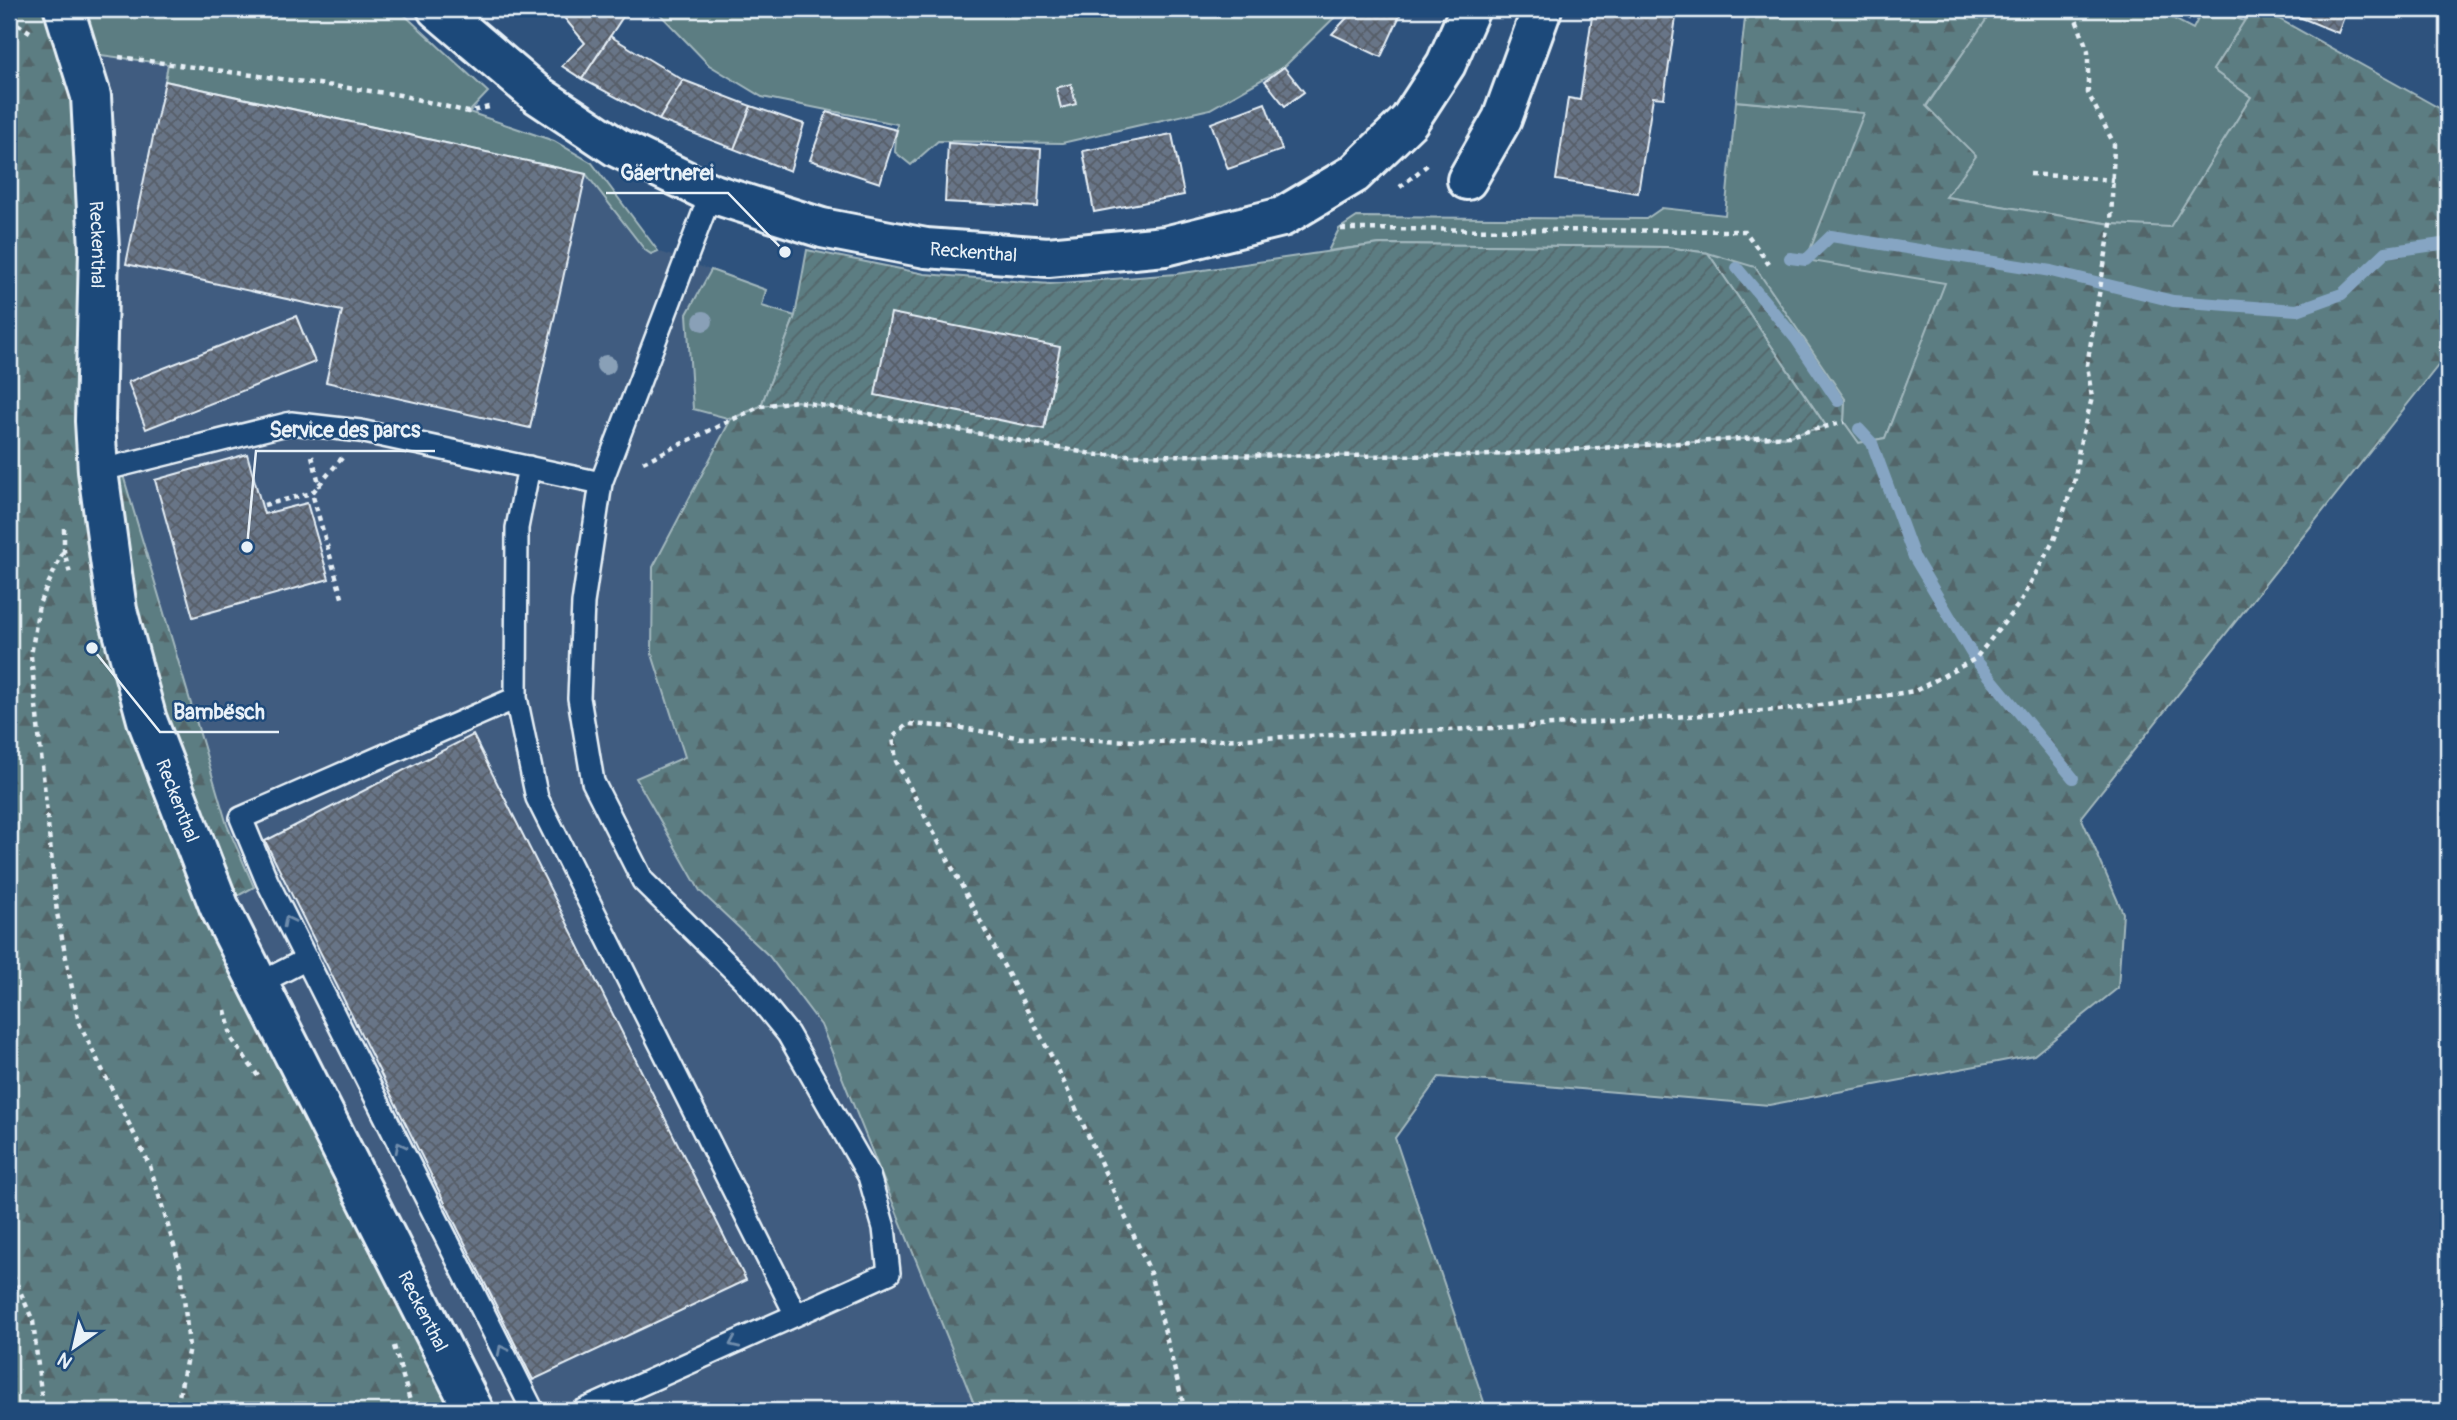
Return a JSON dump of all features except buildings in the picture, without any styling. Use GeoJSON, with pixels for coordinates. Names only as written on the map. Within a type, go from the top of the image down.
{"type":"FeatureCollection","features":[{"type":"Feature","properties":{"kind":"street","name":"Reckenthal"},"geometry":{"type":"LineString","coordinates":[[64,9],[91,96],[99,249],[96,421],[98,471],[117,610],[147,720],[219,906],[474,1411]]}},
{"type":"Feature","properties":{"kind":"street","name":"Reckenthal"},"geometry":{"type":"LineString","coordinates":[[437,9],[538,95],[617,147],[712,193],[822,228],[926,248],[1048,257],[1165,246],[1282,217],[1354,174],[1409,121],[1446,64],[1470,9]]}},
{"type":"Feature","properties":{"kind":"street"},"geometry":{"type":"LineString","coordinates":[[1467,180],[1502,119],[1542,9]]}},
{"type":"Feature","properties":{"kind":"lane"},"geometry":{"type":"LineString","coordinates":[[582,1411],[889,1273],[884,1228],[869,1176],[788,1034],[744,980],[643,881],[593,782],[579,698],[583,603],[601,483],[712,193]]}},
{"type":"Feature","properties":{"kind":"lane"},"geometry":{"type":"LineString","coordinates":[[98,471],[291,423],[360,431],[601,483]]}},
{"type":"Feature","properties":{"kind":"lane"},"geometry":{"type":"LineString","coordinates":[[529,467],[517,528],[516,698],[537,798],[796,1315]]}},
{"type":"Feature","properties":{"kind":"lane"},"geometry":{"type":"LineString","coordinates":[[516,698],[241,818],[267,881],[533,1411]]}},
{"type":"Feature","properties":{"kind":"lane"},"geometry":{"type":"LineString","coordinates":[[258,984],[307,959]]}},
{"type":"Feature","properties":{"kind":"path"},"geometry":{"type":"LineString","coordinates":[[1185,1411],[1149,1269],[1057,1066],[896,761],[893,737],[908,724],[956,727],[1023,738],[1172,742],[1538,726],[1793,709],[1915,691],[1975,659],[2019,604],[2054,540],[2075,479],[2079,448],[2092,398],[2087,365],[2111,224],[2114,144],[2088,93],[2088,51],[2072,9]]}},
{"type":"Feature","properties":{"kind":"path"},"geometry":{"type":"LineString","coordinates":[[9,19],[33,34]]}},
{"type":"Feature","properties":{"kind":"path"},"geometry":{"type":"LineString","coordinates":[[79,52],[400,95],[468,112],[538,95]]}},
{"type":"Feature","properties":{"kind":"path"},"geometry":{"type":"LineString","coordinates":[[2030,174],[2114,180]]}},
{"type":"Feature","properties":{"kind":"path"},"geometry":{"type":"LineString","coordinates":[[1339,229],[1745,231],[1770,266]]}},
{"type":"Feature","properties":{"kind":"path"},"geometry":{"type":"LineString","coordinates":[[601,483],[761,406],[797,401],[1098,455],[1473,456],[1788,436],[1844,422]]}},
{"type":"Feature","properties":{"kind":"path"},"geometry":{"type":"LineString","coordinates":[[264,505],[312,493],[334,470],[360,431]]}},
{"type":"Feature","properties":{"kind":"path"},"geometry":{"type":"LineString","coordinates":[[312,493],[343,601]]}},
{"type":"Feature","properties":{"kind":"path"},"geometry":{"type":"LineString","coordinates":[[64,551],[39,604],[31,656],[57,913],[79,1023],[150,1166],[181,1269],[189,1347],[176,1411]]}},
{"type":"Feature","properties":{"kind":"path"},"geometry":{"type":"LineString","coordinates":[[9,1266],[33,1321],[43,1411]]}},
{"type":"Feature","properties":{"kind":"path"},"geometry":{"type":"LineString","coordinates":[[390,1332],[413,1411]]}},
{"type":"Feature","properties":{"kind":"shaded area"},"geometry":{"type":"Polygon","coordinates":[[[79,52],[168,64],[166,81],[586,174],[645,250],[651,254],[658,251],[710,270],[687,314],[693,408],[731,419],[653,567],[652,654],[685,757],[637,778],[700,891],[769,956],[821,1025],[977,1411],[474,1411],[219,906],[254,887],[227,825],[98,471],[79,52]]]}},
{"type":"Feature","properties":{"kind":"green space"},"geometry":{"type":"Polygon","coordinates":[[[9,9],[64,9],[79,52],[95,421],[120,465],[227,825],[254,887],[219,906],[474,1411],[9,1411],[9,9]]]}},
{"type":"Feature","properties":{"kind":"green space"},"geometry":{"type":"Polygon","coordinates":[[[64,9],[398,9],[488,92],[469,112],[554,141],[592,163],[658,251],[651,254],[645,250],[586,174],[165,81],[168,64],[79,52],[64,9]]]}},
{"type":"Feature","properties":{"kind":"green space"},"geometry":{"type":"Polygon","coordinates":[[[655,9],[1343,9],[1284,67],[1210,109],[1062,143],[938,141],[911,165],[895,152],[897,124],[762,97],[709,65],[655,9]]]}},
{"type":"Feature","properties":{"kind":"green space"},"geometry":{"type":"Polygon","coordinates":[[[1746,9],[1978,9],[1986,20],[1926,106],[1976,156],[1946,197],[2111,224],[2170,227],[2251,97],[2213,70],[2252,9],[2261,9],[2448,113],[2448,353],[2081,817],[2123,913],[2118,988],[2034,1055],[1769,1105],[1439,1077],[1395,1138],[1487,1411],[977,1411],[821,1025],[769,956],[700,891],[636,778],[685,757],[652,654],[653,567],[731,419],[761,406],[797,401],[1098,455],[1473,456],[1789,436],[1826,426],[1708,253],[1755,267],[1845,399],[1844,422],[1859,443],[1885,438],[1945,283],[1806,260],[1864,113],[1736,101],[1746,9]]]}},
{"type":"Feature","properties":{"kind":"green space"},"geometry":{"type":"Polygon","coordinates":[[[1978,9],[2155,9],[2193,29],[2203,9],[2245,21],[2213,70],[2251,97],[2170,228],[2111,224],[1946,197],[1926,107],[1985,20],[1978,9]]]}},
{"type":"Feature","properties":{"kind":"green space"},"geometry":{"type":"Polygon","coordinates":[[[1736,101],[1864,112],[1946,282],[1885,438],[1859,443],[1844,422],[1845,399],[1708,253],[1667,247],[1380,244],[1328,251],[1339,229],[1357,217],[1646,219],[1662,208],[1725,215],[1736,101]]]}},
{"type":"Feature","properties":{"kind":"green space"},"geometry":{"type":"Polygon","coordinates":[[[1380,244],[1667,247],[1708,253],[1826,426],[1789,436],[1473,456],[1098,455],[797,401],[761,406],[795,316],[807,250],[925,274],[1050,284],[1176,274],[1380,244]]]}},
{"type":"Feature","properties":{"kind":"green space"},"geometry":{"type":"Polygon","coordinates":[[[711,270],[766,290],[762,306],[795,316],[761,406],[731,419],[693,409],[687,314],[711,270]]]}},
{"type":"Feature","properties":{"kind":"waterway"},"geometry":{"type":"LineString","coordinates":[[1790,258],[1806,260],[1831,236],[2051,271],[2173,301],[2297,310],[2342,294],[2386,252],[2448,243]]}},
{"type":"Feature","properties":{"kind":"waterway"},"geometry":{"type":"LineString","coordinates":[[1737,268],[1796,339],[1838,401]]}},
{"type":"Feature","properties":{"kind":"waterway"},"geometry":{"type":"LineString","coordinates":[[1859,429],[1872,443],[1914,557],[1975,659],[2073,778]]}},
{"type":"Feature","properties":{"kind":"place","name":"Gäertnerei"},"geometry":{"type":"Point","coordinates":[785,252]}},
{"type":"Feature","properties":{"kind":"place","name":"Service des parcs"},"geometry":{"type":"Point","coordinates":[247,547]}},
{"type":"Feature","properties":{"kind":"place","name":"Bambësch"},"geometry":{"type":"Point","coordinates":[92,648]}}]}
